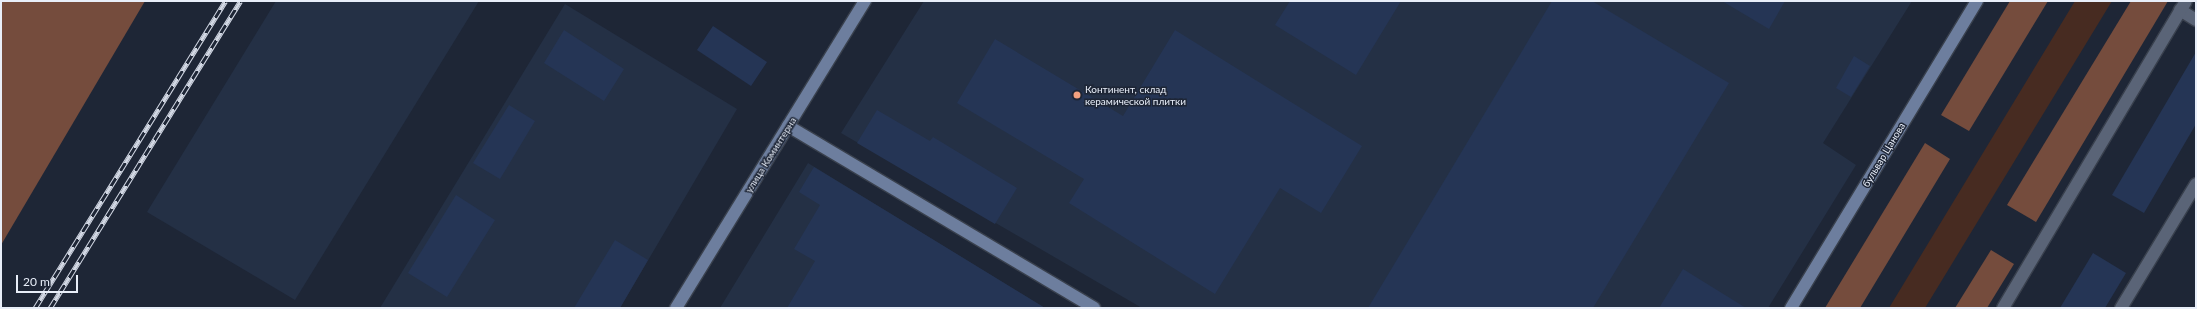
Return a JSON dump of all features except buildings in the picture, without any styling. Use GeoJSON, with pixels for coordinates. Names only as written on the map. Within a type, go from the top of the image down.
{"type":"FeatureCollection","features":[{"type":"Feature","properties":{"kind":"street","name":"улица Коминтерна"},"geometry":{"type":"LineString","coordinates":[[676,308],[865,1]]}},
{"type":"Feature","properties":{"kind":"street","name":"бульвар Цанова"},"geometry":{"type":"LineString","coordinates":[[1791,308],[1977,1]]}},
{"type":"Feature","properties":{"kind":"street"},"geometry":{"type":"LineString","coordinates":[[2003,308],[2183,6],[2196,20]]}},
{"type":"Feature","properties":{"kind":"street"},"geometry":{"type":"LineString","coordinates":[[788,126],[1094,308]]}},
{"type":"Feature","properties":{"kind":"street"},"geometry":{"type":"LineString","coordinates":[[2121,308],[2196,184]]}},
{"type":"Feature","properties":{"kind":"shaded area"},"geometry":{"type":"Polygon","coordinates":[[[1,1],[145,1],[1,245],[1,1]]]}},
{"type":"Feature","properties":{"kind":"shaded area"},"geometry":{"type":"Polygon","coordinates":[[[276,1],[479,1],[295,300],[147,212],[276,1]]]}},
{"type":"Feature","properties":{"kind":"shaded area"},"geometry":{"type":"Polygon","coordinates":[[[924,1],[1912,1],[1823,143],[1856,165],[1768,308],[1142,308],[841,133],[924,1]]]}},
{"type":"Feature","properties":{"kind":"shaded area"},"geometry":{"type":"Polygon","coordinates":[[[2010,1],[2048,1],[1969,131],[1941,115],[2010,1]]]}},
{"type":"Feature","properties":{"kind":"shaded area"},"geometry":{"type":"Polygon","coordinates":[[[2075,1],[2112,1],[1925,308],[1889,308],[2075,1]]]}},
{"type":"Feature","properties":{"kind":"shaded area"},"geometry":{"type":"Polygon","coordinates":[[[2131,1],[2168,1],[2036,222],[2007,205],[2131,1]]]}},
{"type":"Feature","properties":{"kind":"shaded area"},"geometry":{"type":"Polygon","coordinates":[[[565,4],[737,109],[620,308],[380,308],[565,4]]]}},
{"type":"Feature","properties":{"kind":"shaded area"},"geometry":{"type":"Polygon","coordinates":[[[1925,143],[1950,159],[1860,308],[1825,308],[1925,143]]]}},
{"type":"Feature","properties":{"kind":"shaded area"},"geometry":{"type":"Polygon","coordinates":[[[808,163],[919,231],[1045,308],[720,308],[808,163]]]}},
{"type":"Feature","properties":{"kind":"shaded area"},"geometry":{"type":"Polygon","coordinates":[[[1991,250],[2014,264],[1987,308],[1955,308],[1991,250]]]}},
{"type":"Feature","properties":{"kind":"railway"},"geometry":{"type":"LineString","coordinates":[[35,308],[225,1]]}},
{"type":"Feature","properties":{"kind":"railway"},"geometry":{"type":"LineString","coordinates":[[50,308],[240,1]]}},
{"type":"Feature","properties":{"kind":"place","name":"Континент, склад керамической плитки"},"geometry":{"type":"Point","coordinates":[1077,95]}}]}
